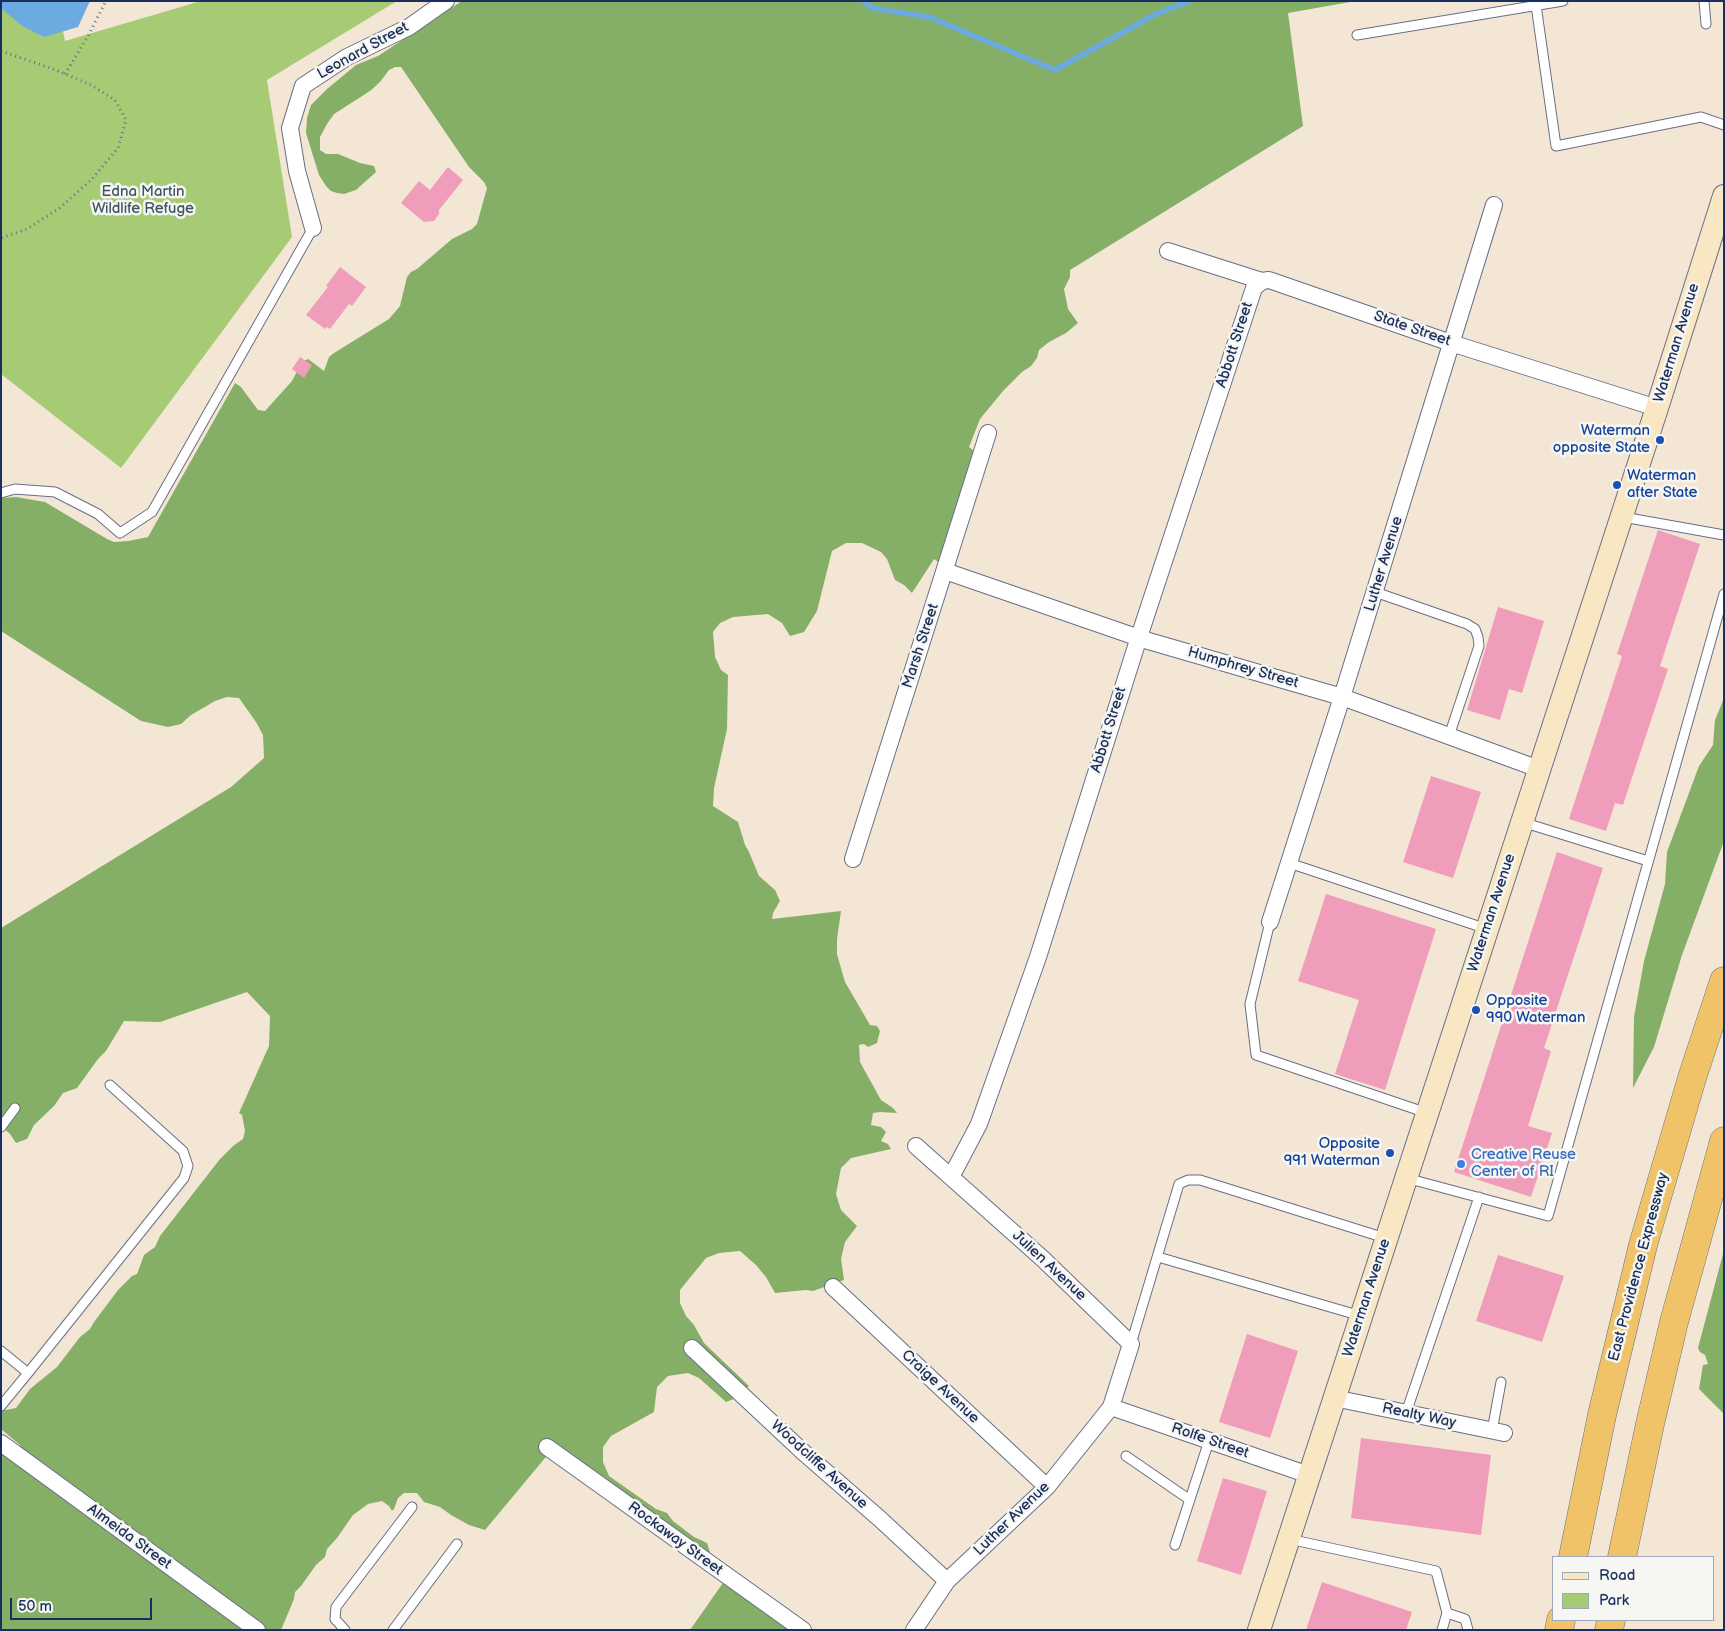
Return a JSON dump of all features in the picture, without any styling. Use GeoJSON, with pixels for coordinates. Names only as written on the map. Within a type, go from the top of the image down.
{"type":"FeatureCollection","features":[{"type":"Feature","properties":{"kind":"highway","name":"East Providence Expressway"},"geometry":{"type":"LineString","coordinates":[[1573,1556],[1600,1424],[1641,1254],[1684,1103],[1724,981]]}},
{"type":"Feature","properties":{"kind":"highway"},"geometry":{"type":"LineString","coordinates":[[1622,1556],[1674,1322],[1724,1141]]}},
{"type":"Feature","properties":{"kind":"main road","name":"Waterman Avenue"},"geometry":{"type":"LineString","coordinates":[[1259,1630],[1621,517],[1719,228],[1724,196]]}},
{"type":"Feature","properties":{"kind":"street","name":"Leonard Street"},"geometry":{"type":"LineString","coordinates":[[313,228],[297,171],[290,128],[303,86],[347,56],[409,27],[446,1]]}},
{"type":"Feature","properties":{"kind":"street","name":"Luther Avenue"},"geometry":{"type":"LineString","coordinates":[[1270,922],[1375,592],[1494,205]]}},
{"type":"Feature","properties":{"kind":"street","name":"State Street"},"geometry":{"type":"LineString","coordinates":[[1168,251],[1262,281],[1269,280],[1451,343],[1657,408]]}},
{"type":"Feature","properties":{"kind":"street","name":"Abbott Street"},"geometry":{"type":"LineString","coordinates":[[951,1177],[979,1124],[1038,957],[1138,637],[1254,288],[1262,281]]}},
{"type":"Feature","properties":{"kind":"street","name":"Marsh Street"},"geometry":{"type":"LineString","coordinates":[[853,859],[988,433]]}},
{"type":"Feature","properties":{"kind":"street","name":"Humphrey Street"},"geometry":{"type":"LineString","coordinates":[[945,571],[1145,640],[1342,697],[1539,769]]}},
{"type":"Feature","properties":{"kind":"street","name":"Julien Avenue"},"geometry":{"type":"LineString","coordinates":[[916,1146],[1044,1259],[1131,1344]]}},
{"type":"Feature","properties":{"kind":"street","name":"Craige Avenue"},"geometry":{"type":"LineString","coordinates":[[833,1287],[1047,1487]]}},
{"type":"Feature","properties":{"kind":"street"},"geometry":{"type":"LineString","coordinates":[[1111,1408],[1131,1344]]}},
{"type":"Feature","properties":{"kind":"street","name":"Woodcliffe Avenue"},"geometry":{"type":"LineString","coordinates":[[692,1348],[802,1451],[947,1581]]}},
{"type":"Feature","properties":{"kind":"street","name":"Realty Way"},"geometry":{"type":"LineString","coordinates":[[1334,1398],[1498,1432]]}},
{"type":"Feature","properties":{"kind":"street","name":"Luther Avenue"},"geometry":{"type":"LineString","coordinates":[[914,1630],[947,1581],[1047,1487],[1111,1408]]}},
{"type":"Feature","properties":{"kind":"street","name":"Rolfe Street"},"geometry":{"type":"LineString","coordinates":[[1111,1408],[1309,1475]]}},
{"type":"Feature","properties":{"kind":"street","name":"Almeida Street"},"geometry":{"type":"LineString","coordinates":[[1,1443],[256,1630]]}},
{"type":"Feature","properties":{"kind":"street","name":"Rockaway Street"},"geometry":{"type":"LineString","coordinates":[[548,1447],[803,1630]]}},
{"type":"Feature","properties":{"kind":"lane"},"geometry":{"type":"LineString","coordinates":[[1357,35],[1563,1]]}},
{"type":"Feature","properties":{"kind":"lane"},"geometry":{"type":"LineString","coordinates":[[1704,1],[1706,24]]}},
{"type":"Feature","properties":{"kind":"lane"},"geometry":{"type":"LineString","coordinates":[[1536,5],[1556,146],[1701,117],[1724,125]]}},
{"type":"Feature","properties":{"kind":"lane"},"geometry":{"type":"LineString","coordinates":[[1,494],[15,489],[55,492],[98,514],[120,533],[152,512],[313,228]]}},
{"type":"Feature","properties":{"kind":"lane"},"geometry":{"type":"LineString","coordinates":[[1621,517],[1724,535]]}},
{"type":"Feature","properties":{"kind":"lane"},"geometry":{"type":"LineString","coordinates":[[1375,592],[1467,624],[1475,630],[1478,637],[1478,646],[1449,736]]}},
{"type":"Feature","properties":{"kind":"lane"},"geometry":{"type":"LineString","coordinates":[[1406,1178],[1548,1216],[1724,594]]}},
{"type":"Feature","properties":{"kind":"lane"},"geometry":{"type":"LineString","coordinates":[[1522,822],[1648,860]]}},
{"type":"Feature","properties":{"kind":"lane"},"geometry":{"type":"LineString","coordinates":[[1289,863],[1487,929]]}},
{"type":"Feature","properties":{"kind":"lane"},"geometry":{"type":"LineString","coordinates":[[1270,922],[1250,1004],[1256,1055],[1428,1113]]}},
{"type":"Feature","properties":{"kind":"lane"},"geometry":{"type":"LineString","coordinates":[[1,1406],[184,1178],[188,1166],[184,1151],[110,1084]]}},
{"type":"Feature","properties":{"kind":"lane"},"geometry":{"type":"LineString","coordinates":[[1,1127],[15,1108]]}},
{"type":"Feature","properties":{"kind":"lane"},"geometry":{"type":"LineString","coordinates":[[1131,1344],[1179,1184],[1188,1180],[1200,1180],[1386,1239]]}},
{"type":"Feature","properties":{"kind":"lane"},"geometry":{"type":"LineString","coordinates":[[1406,1413],[1479,1197]]}},
{"type":"Feature","properties":{"kind":"lane"},"geometry":{"type":"LineString","coordinates":[[1158,1257],[1361,1316]]}},
{"type":"Feature","properties":{"kind":"lane"},"geometry":{"type":"LineString","coordinates":[[1,1352],[28,1373]]}},
{"type":"Feature","properties":{"kind":"lane"},"geometry":{"type":"LineString","coordinates":[[1498,1432],[1501,1382]]}},
{"type":"Feature","properties":{"kind":"lane"},"geometry":{"type":"LineString","coordinates":[[1175,1545],[1209,1441]]}},
{"type":"Feature","properties":{"kind":"lane"},"geometry":{"type":"LineString","coordinates":[[1126,1456],[1190,1500]]}},
{"type":"Feature","properties":{"kind":"lane"},"geometry":{"type":"LineString","coordinates":[[345,1630],[335,1619],[336,1607],[412,1507]]}},
{"type":"Feature","properties":{"kind":"lane"},"geometry":{"type":"LineString","coordinates":[[1288,1538],[1436,1571],[1447,1613],[1442,1630]]}},
{"type":"Feature","properties":{"kind":"lane"},"geometry":{"type":"LineString","coordinates":[[393,1630],[457,1544]]}},
{"type":"Feature","properties":{"kind":"lane"},"geometry":{"type":"LineString","coordinates":[[1447,1613],[1465,1619],[1468,1630]]}},
{"type":"Feature","properties":{"kind":"path"},"geometry":{"type":"LineString","coordinates":[[65,74],[106,1]]}},
{"type":"Feature","properties":{"kind":"path"},"geometry":{"type":"LineString","coordinates":[[1,51],[91,85],[116,100],[126,120],[118,148],[92,179],[61,207],[27,229],[1,238]]}},
{"type":"Feature","properties":{"kind":"green space","name":"Edna Martin Wildlife Refuge"},"geometry":{"type":"Polygon","coordinates":[[[1,1],[63,31],[65,41],[201,1],[397,1],[267,80],[292,237],[121,468],[1,374],[1,1]]]}},
{"type":"Feature","properties":{"kind":"green space"},"geometry":{"type":"Polygon","coordinates":[[[462,1],[1356,1],[1288,13],[1303,126],[1070,270],[1070,277],[1064,289],[1068,309],[1078,323],[1039,350],[1037,358],[1031,366],[1022,372],[1003,391],[980,419],[969,447],[979,455],[943,565],[934,559],[912,593],[895,580],[887,559],[881,552],[862,543],[846,543],[832,551],[817,611],[804,632],[790,636],[782,623],[768,614],[733,617],[720,623],[713,632],[715,657],[721,670],[728,675],[727,729],[714,788],[713,806],[738,822],[745,845],[759,876],[775,890],[780,901],[773,913],[772,919],[841,911],[837,954],[845,982],[870,1025],[877,1026],[880,1031],[877,1043],[868,1047],[864,1044],[859,1045],[860,1062],[881,1100],[897,1113],[873,1113],[871,1125],[881,1127],[886,1132],[881,1141],[888,1144],[891,1149],[851,1158],[841,1168],[836,1194],[841,1210],[857,1226],[845,1242],[841,1259],[844,1280],[813,1291],[775,1293],[766,1277],[756,1265],[740,1251],[719,1253],[706,1258],[680,1290],[680,1303],[686,1316],[694,1325],[704,1343],[749,1386],[736,1398],[726,1402],[699,1378],[688,1373],[668,1376],[657,1387],[654,1412],[611,1436],[603,1447],[603,1462],[609,1476],[656,1509],[667,1513],[673,1521],[694,1537],[707,1543],[710,1552],[707,1560],[550,1452],[485,1530],[469,1525],[440,1507],[424,1502],[417,1493],[404,1493],[398,1498],[392,1511],[382,1501],[368,1504],[353,1515],[327,1549],[325,1557],[316,1565],[295,1592],[281,1630],[1,1630],[1,1451],[21,1451],[20,1445],[1,1429],[1,1409],[16,1408],[30,1389],[57,1367],[80,1337],[90,1329],[118,1290],[132,1276],[137,1274],[144,1255],[155,1247],[160,1236],[220,1159],[243,1139],[245,1131],[242,1115],[239,1113],[269,1046],[270,1016],[247,992],[160,1022],[124,1021],[106,1051],[77,1088],[63,1093],[54,1106],[34,1125],[27,1139],[16,1143],[1,1126],[1,928],[231,787],[264,758],[263,735],[239,698],[227,697],[215,701],[191,715],[181,724],[168,727],[141,721],[1,631],[1,498],[16,497],[45,502],[114,542],[148,537],[235,383],[241,387],[258,410],[265,411],[292,381],[302,362],[308,359],[324,371],[329,357],[334,353],[389,319],[400,306],[407,277],[411,272],[452,239],[472,229],[477,224],[487,188],[484,182],[469,167],[401,67],[389,70],[370,91],[334,114],[320,137],[320,150],[326,154],[338,154],[360,163],[374,166],[376,172],[356,190],[344,194],[331,191],[326,186],[319,175],[306,133],[307,118],[311,105],[356,65],[378,56],[462,1]]]}},
{"type":"Feature","properties":{"kind":"green space"},"geometry":{"type":"Polygon","coordinates":[[[1724,698],[1724,841],[1682,955],[1654,1047],[1633,1088],[1634,1017],[1644,961],[1665,884],[1667,852],[1699,766],[1713,745],[1715,720],[1724,698]]]}},
{"type":"Feature","properties":{"kind":"green space"},"geometry":{"type":"Polygon","coordinates":[[[1724,1250],[1724,1414],[1699,1389],[1703,1365],[1708,1364],[1705,1355],[1698,1348],[1724,1250]]]}},
{"type":"Feature","properties":{"kind":"green space"},"geometry":{"type":"Polygon","coordinates":[[[725,1580],[800,1630],[690,1630],[725,1580]]]}},
{"type":"Feature","properties":{"kind":"water"},"geometry":{"type":"Polygon","coordinates":[[[1,1],[90,1],[78,27],[44,37],[22,26],[1,8],[1,1]]]}},
{"type":"Feature","properties":{"kind":"building"},"geometry":{"type":"Polygon","coordinates":[[[448,167],[463,180],[439,210],[439,214],[434,221],[424,222],[401,203],[419,181],[430,190],[448,167]]]}},
{"type":"Feature","properties":{"kind":"building"},"geometry":{"type":"Polygon","coordinates":[[[340,267],[366,287],[352,306],[349,304],[330,329],[327,327],[325,329],[306,315],[328,287],[326,286],[340,267]]]}},
{"type":"Feature","properties":{"kind":"building"},"geometry":{"type":"Polygon","coordinates":[[[300,357],[312,365],[304,378],[292,369],[300,357]]]}},
{"type":"Feature","properties":{"kind":"building"},"geometry":{"type":"Polygon","coordinates":[[[1658,530],[1700,544],[1660,666],[1668,669],[1623,805],[1615,803],[1606,831],[1569,819],[1622,656],[1617,654],[1658,530]]]}},
{"type":"Feature","properties":{"kind":"building"},"geometry":{"type":"Polygon","coordinates":[[[1498,607],[1544,621],[1522,693],[1509,689],[1500,720],[1467,710],[1498,607]]]}},
{"type":"Feature","properties":{"kind":"building"},"geometry":{"type":"Polygon","coordinates":[[[1431,776],[1481,792],[1453,878],[1403,862],[1431,776]]]}},
{"type":"Feature","properties":{"kind":"building"},"geometry":{"type":"Polygon","coordinates":[[[1557,852],[1603,868],[1544,1048],[1551,1051],[1528,1126],[1552,1133],[1531,1197],[1454,1172],[1557,852]]]}},
{"type":"Feature","properties":{"kind":"building"},"geometry":{"type":"Polygon","coordinates":[[[1326,894],[1436,929],[1385,1090],[1335,1074],[1359,1000],[1298,981],[1326,894]]]}},
{"type":"Feature","properties":{"kind":"building"},"geometry":{"type":"Polygon","coordinates":[[[1498,1255],[1564,1276],[1542,1342],[1476,1321],[1498,1255]]]}},
{"type":"Feature","properties":{"kind":"building"},"geometry":{"type":"Polygon","coordinates":[[[1247,1334],[1298,1351],[1270,1438],[1219,1422],[1247,1334]]]}},
{"type":"Feature","properties":{"kind":"building"},"geometry":{"type":"Polygon","coordinates":[[[1361,1438],[1491,1455],[1481,1535],[1351,1518],[1361,1438]]]}},
{"type":"Feature","properties":{"kind":"building"},"geometry":{"type":"Polygon","coordinates":[[[1223,1478],[1267,1491],[1241,1575],[1197,1561],[1223,1478]]]}},
{"type":"Feature","properties":{"kind":"building"},"geometry":{"type":"Polygon","coordinates":[[[1322,1582],[1412,1612],[1406,1630],[1306,1630],[1322,1582]]]}},
{"type":"Feature","properties":{"kind":"waterway"},"geometry":{"type":"LineString","coordinates":[[864,1],[872,8],[929,17],[1055,70],[1156,14],[1189,1]]}},
{"type":"Feature","properties":{"kind":"place","name":"Waterman opposite State"},"geometry":{"type":"Point","coordinates":[1660,440]}},
{"type":"Feature","properties":{"kind":"place","name":"Waterman after State"},"geometry":{"type":"Point","coordinates":[1617,485]}},
{"type":"Feature","properties":{"kind":"place","name":"Opposite 990 Waterman"},"geometry":{"type":"Point","coordinates":[1476,1010]}},
{"type":"Feature","properties":{"kind":"place","name":"Opposite 991 Waterman"},"geometry":{"type":"Point","coordinates":[1390,1153]}},
{"type":"Feature","properties":{"kind":"place","name":"Creative Reuse Center of RI"},"geometry":{"type":"Point","coordinates":[1461,1164]}}]}
